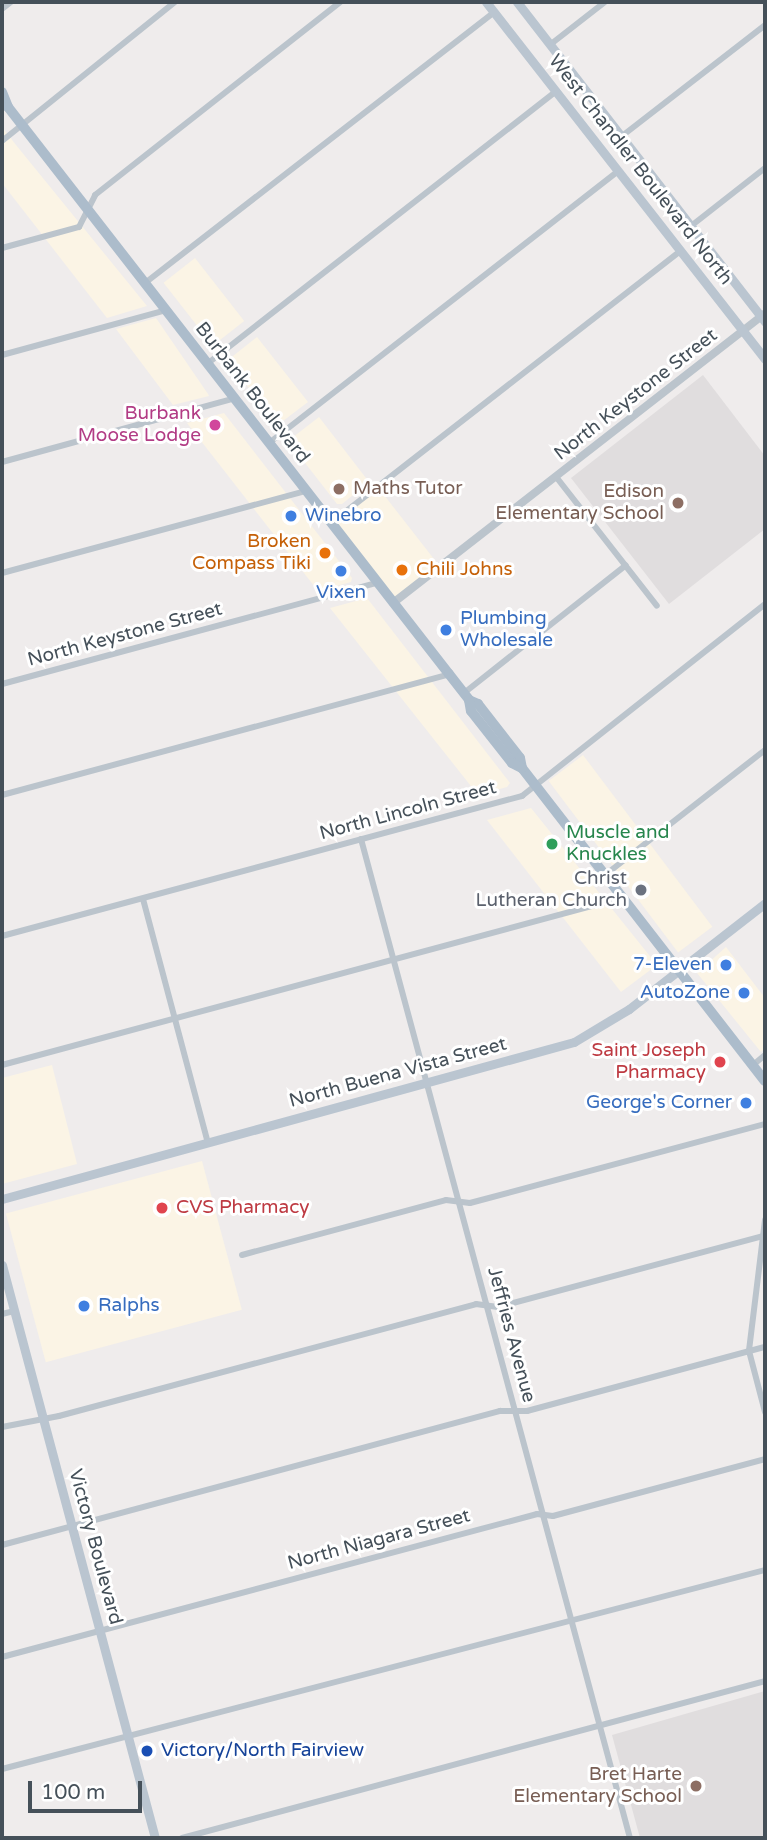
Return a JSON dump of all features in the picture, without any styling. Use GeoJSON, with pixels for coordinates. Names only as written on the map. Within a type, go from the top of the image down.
{"type":"FeatureCollection","features":[{"type":"Feature","properties":{"kind":"main road","name":"West Chandler Boulevard North"},"geometry":{"type":"LineString","coordinates":[[486,2],[765,359]]}},
{"type":"Feature","properties":{"kind":"main road"},"geometry":{"type":"LineString","coordinates":[[517,2],[764,317]]}},
{"type":"Feature","properties":{"kind":"main road","name":"Burbank Boulevard"},"geometry":{"type":"LineString","coordinates":[[2,92],[5,106],[449,674],[466,697],[471,711],[512,763],[522,768],[535,784],[765,1081]]}},
{"type":"Feature","properties":{"kind":"main road","name":"North Buena Vista Street"},"geometry":{"type":"LineString","coordinates":[[2,1199],[427,1084],[587,1036],[679,970],[765,903]]}},
{"type":"Feature","properties":{"kind":"main road","name":"Victory Boulevard"},"geometry":{"type":"LineString","coordinates":[[2,1265],[155,1838]]}},
{"type":"Feature","properties":{"kind":"street"},"geometry":{"type":"LineString","coordinates":[[2,9],[11,2]]}},
{"type":"Feature","properties":{"kind":"street"},"geometry":{"type":"LineString","coordinates":[[2,141],[175,2]]}},
{"type":"Feature","properties":{"kind":"street"},"geometry":{"type":"LineString","coordinates":[[2,248],[79,227],[95,195],[340,2]]}},
{"type":"Feature","properties":{"kind":"street"},"geometry":{"type":"LineString","coordinates":[[551,44],[605,2]]}},
{"type":"Feature","properties":{"kind":"street"},"geometry":{"type":"LineString","coordinates":[[145,283],[494,12]]}},
{"type":"Feature","properties":{"kind":"street"},"geometry":{"type":"LineString","coordinates":[[622,136],[765,25]]}},
{"type":"Feature","properties":{"kind":"street"},"geometry":{"type":"LineString","coordinates":[[207,364],[557,92]]}},
{"type":"Feature","properties":{"kind":"street"},"geometry":{"type":"LineString","coordinates":[[691,226],[765,168]]}},
{"type":"Feature","properties":{"kind":"street"},"geometry":{"type":"LineString","coordinates":[[269,444],[618,171]]}},
{"type":"Feature","properties":{"kind":"street"},"geometry":{"type":"LineString","coordinates":[[331,523],[681,251]]}},
{"type":"Feature","properties":{"kind":"street"},"geometry":{"type":"LineString","coordinates":[[2,355],[166,310]]}},
{"type":"Feature","properties":{"kind":"street","name":"North Keystone Street"},"geometry":{"type":"LineString","coordinates":[[393,603],[557,478],[743,330],[764,317]]}},
{"type":"Feature","properties":{"kind":"street"},"geometry":{"type":"LineString","coordinates":[[2,462],[233,399]]}},
{"type":"Feature","properties":{"kind":"street"},"geometry":{"type":"LineString","coordinates":[[557,478],[657,606]]}},
{"type":"Feature","properties":{"kind":"street"},"geometry":{"type":"LineString","coordinates":[[2,573],[306,491]]}},
{"type":"Feature","properties":{"kind":"street"},"geometry":{"type":"LineString","coordinates":[[466,697],[626,565]]}},
{"type":"Feature","properties":{"kind":"street","name":"North Keystone Street"},"geometry":{"type":"LineString","coordinates":[[2,684],[377,583]]}},
{"type":"Feature","properties":{"kind":"street","name":"North Lincoln Street"},"geometry":{"type":"LineString","coordinates":[[2,936],[522,796],[765,604]]}},
{"type":"Feature","properties":{"kind":"street"},"geometry":{"type":"LineString","coordinates":[[2,795],[449,674]]}},
{"type":"Feature","properties":{"kind":"street"},"geometry":{"type":"LineString","coordinates":[[605,876],[765,750]]}},
{"type":"Feature","properties":{"kind":"street","name":"Jeffries Avenue"},"geometry":{"type":"LineString","coordinates":[[361,839],[628,1838]]}},
{"type":"Feature","properties":{"kind":"street"},"geometry":{"type":"LineString","coordinates":[[2,1065],[622,898]]}},
{"type":"Feature","properties":{"kind":"street"},"geometry":{"type":"LineString","coordinates":[[143,899],[208,1143]]}},
{"type":"Feature","properties":{"kind":"street"},"geometry":{"type":"LineString","coordinates":[[753,1065],[765,1055]]}},
{"type":"Feature","properties":{"kind":"street"},"geometry":{"type":"LineString","coordinates":[[242,1255],[446,1199],[470,1203],[765,1124]]}},
{"type":"Feature","properties":{"kind":"street"},"geometry":{"type":"LineString","coordinates":[[765,1220],[749,1352],[765,1412]]}},
{"type":"Feature","properties":{"kind":"street"},"geometry":{"type":"LineString","coordinates":[[2,1427],[476,1304],[498,1307],[763,1236]]}},
{"type":"Feature","properties":{"kind":"street"},"geometry":{"type":"LineString","coordinates":[[2,1314],[14,1311]]}},
{"type":"Feature","properties":{"kind":"street"},"geometry":{"type":"LineString","coordinates":[[2,1545],[500,1411],[515,1411],[765,1347]]}},
{"type":"Feature","properties":{"kind":"street","name":"North Niagara Street"},"geometry":{"type":"LineString","coordinates":[[2,1657],[765,1458]]}},
{"type":"Feature","properties":{"kind":"street"},"geometry":{"type":"LineString","coordinates":[[2,1769],[765,1570]]}},
{"type":"Feature","properties":{"kind":"street"},"geometry":{"type":"LineString","coordinates":[[181,1838],[765,1681]]}},
{"type":"Feature","properties":{"kind":"shaded area"},"geometry":{"type":"Polygon","coordinates":[[[2,127],[147,306],[107,318],[2,183],[2,127]]]}},
{"type":"Feature","properties":{"kind":"shaded area"},"geometry":{"type":"Polygon","coordinates":[[[195,258],[244,321],[213,346],[163,283],[195,258]]]}},
{"type":"Feature","properties":{"kind":"shaded area"},"geometry":{"type":"Polygon","coordinates":[[[156,318],[209,396],[173,405],[116,329],[156,318]]]}},
{"type":"Feature","properties":{"kind":"shaded area"},"geometry":{"type":"Polygon","coordinates":[[[257,337],[308,402],[279,424],[229,364],[228,360],[257,337]]]}},
{"type":"Feature","properties":{"kind":"shaded area","name":"Edison Elementary School"},"geometry":{"type":"Polygon","coordinates":[[[703,375],[765,456],[765,529],[669,604],[571,478],[703,375]]]}},
{"type":"Feature","properties":{"kind":"shaded area"},"geometry":{"type":"Polygon","coordinates":[[[224,413],[352,578],[351,582],[318,591],[187,423],[224,413]]]}},
{"type":"Feature","properties":{"kind":"shaded area"},"geometry":{"type":"Polygon","coordinates":[[[319,417],[369,482],[342,504],[337,504],[288,441],[319,417]]]}},
{"type":"Feature","properties":{"kind":"shaded area"},"geometry":{"type":"Polygon","coordinates":[[[377,486],[440,567],[395,602],[332,521],[377,486]]]}},
{"type":"Feature","properties":{"kind":"shaded area"},"geometry":{"type":"Polygon","coordinates":[[[367,598],[510,783],[507,787],[478,795],[330,608],[367,598]]]}},
{"type":"Feature","properties":{"kind":"shaded area"},"geometry":{"type":"Polygon","coordinates":[[[583,755],[712,927],[678,953],[549,781],[583,755]]]}},
{"type":"Feature","properties":{"kind":"shaded area"},"geometry":{"type":"Polygon","coordinates":[[[531,808],[657,965],[621,992],[487,820],[531,808]]]}},
{"type":"Feature","properties":{"kind":"shaded area"},"geometry":{"type":"Polygon","coordinates":[[[726,947],[765,998],[765,1048],[761,1052],[697,973],[726,947]]]}},
{"type":"Feature","properties":{"kind":"shaded area"},"geometry":{"type":"Polygon","coordinates":[[[52,1065],[77,1164],[2,1184],[2,1078],[52,1065]]]}},
{"type":"Feature","properties":{"kind":"shaded area"},"geometry":{"type":"Polygon","coordinates":[[[202,1161],[242,1310],[46,1362],[6,1214],[202,1161]]]}},
{"type":"Feature","properties":{"kind":"shaded area","name":"Bret Harte Elementary School"},"geometry":{"type":"Polygon","coordinates":[[[765,1691],[765,1838],[640,1838],[612,1735],[765,1691]]]}},
{"type":"Feature","properties":{"kind":"place","name":"Burbank Moose Lodge"},"geometry":{"type":"Point","coordinates":[215,425]}},
{"type":"Feature","properties":{"kind":"place","name":"Maths Tutor"},"geometry":{"type":"Point","coordinates":[339,489]}},
{"type":"Feature","properties":{"kind":"place","name":"Edison Elementary School"},"geometry":{"type":"Point","coordinates":[678,503]}},
{"type":"Feature","properties":{"kind":"place","name":"Winebro"},"geometry":{"type":"Point","coordinates":[291,516]}},
{"type":"Feature","properties":{"kind":"place","name":"Broken Compass Tiki"},"geometry":{"type":"Point","coordinates":[325,553]}},
{"type":"Feature","properties":{"kind":"place","name":"Chili Johns"},"geometry":{"type":"Point","coordinates":[402,570]}},
{"type":"Feature","properties":{"kind":"place","name":"Vixen"},"geometry":{"type":"Point","coordinates":[341,571]}},
{"type":"Feature","properties":{"kind":"place","name":"Plumbing Wholesale"},"geometry":{"type":"Point","coordinates":[446,630]}},
{"type":"Feature","properties":{"kind":"place","name":"Muscle and Knuckles"},"geometry":{"type":"Point","coordinates":[552,844]}},
{"type":"Feature","properties":{"kind":"place","name":"Christ Lutheran Church"},"geometry":{"type":"Point","coordinates":[641,890]}},
{"type":"Feature","properties":{"kind":"place","name":"7-Eleven"},"geometry":{"type":"Point","coordinates":[726,965]}},
{"type":"Feature","properties":{"kind":"place","name":"AutoZone"},"geometry":{"type":"Point","coordinates":[744,993]}},
{"type":"Feature","properties":{"kind":"place","name":"Saint Joseph Pharmacy"},"geometry":{"type":"Point","coordinates":[720,1062]}},
{"type":"Feature","properties":{"kind":"place","name":"George's Corner"},"geometry":{"type":"Point","coordinates":[746,1103]}},
{"type":"Feature","properties":{"kind":"place","name":"CVS Pharmacy"},"geometry":{"type":"Point","coordinates":[162,1208]}},
{"type":"Feature","properties":{"kind":"place","name":"Ralphs"},"geometry":{"type":"Point","coordinates":[84,1306]}},
{"type":"Feature","properties":{"kind":"place","name":"Victory/North Fairview"},"geometry":{"type":"Point","coordinates":[147,1751]}},
{"type":"Feature","properties":{"kind":"place","name":"Bret Harte Elementary School"},"geometry":{"type":"Point","coordinates":[696,1786]}}]}
